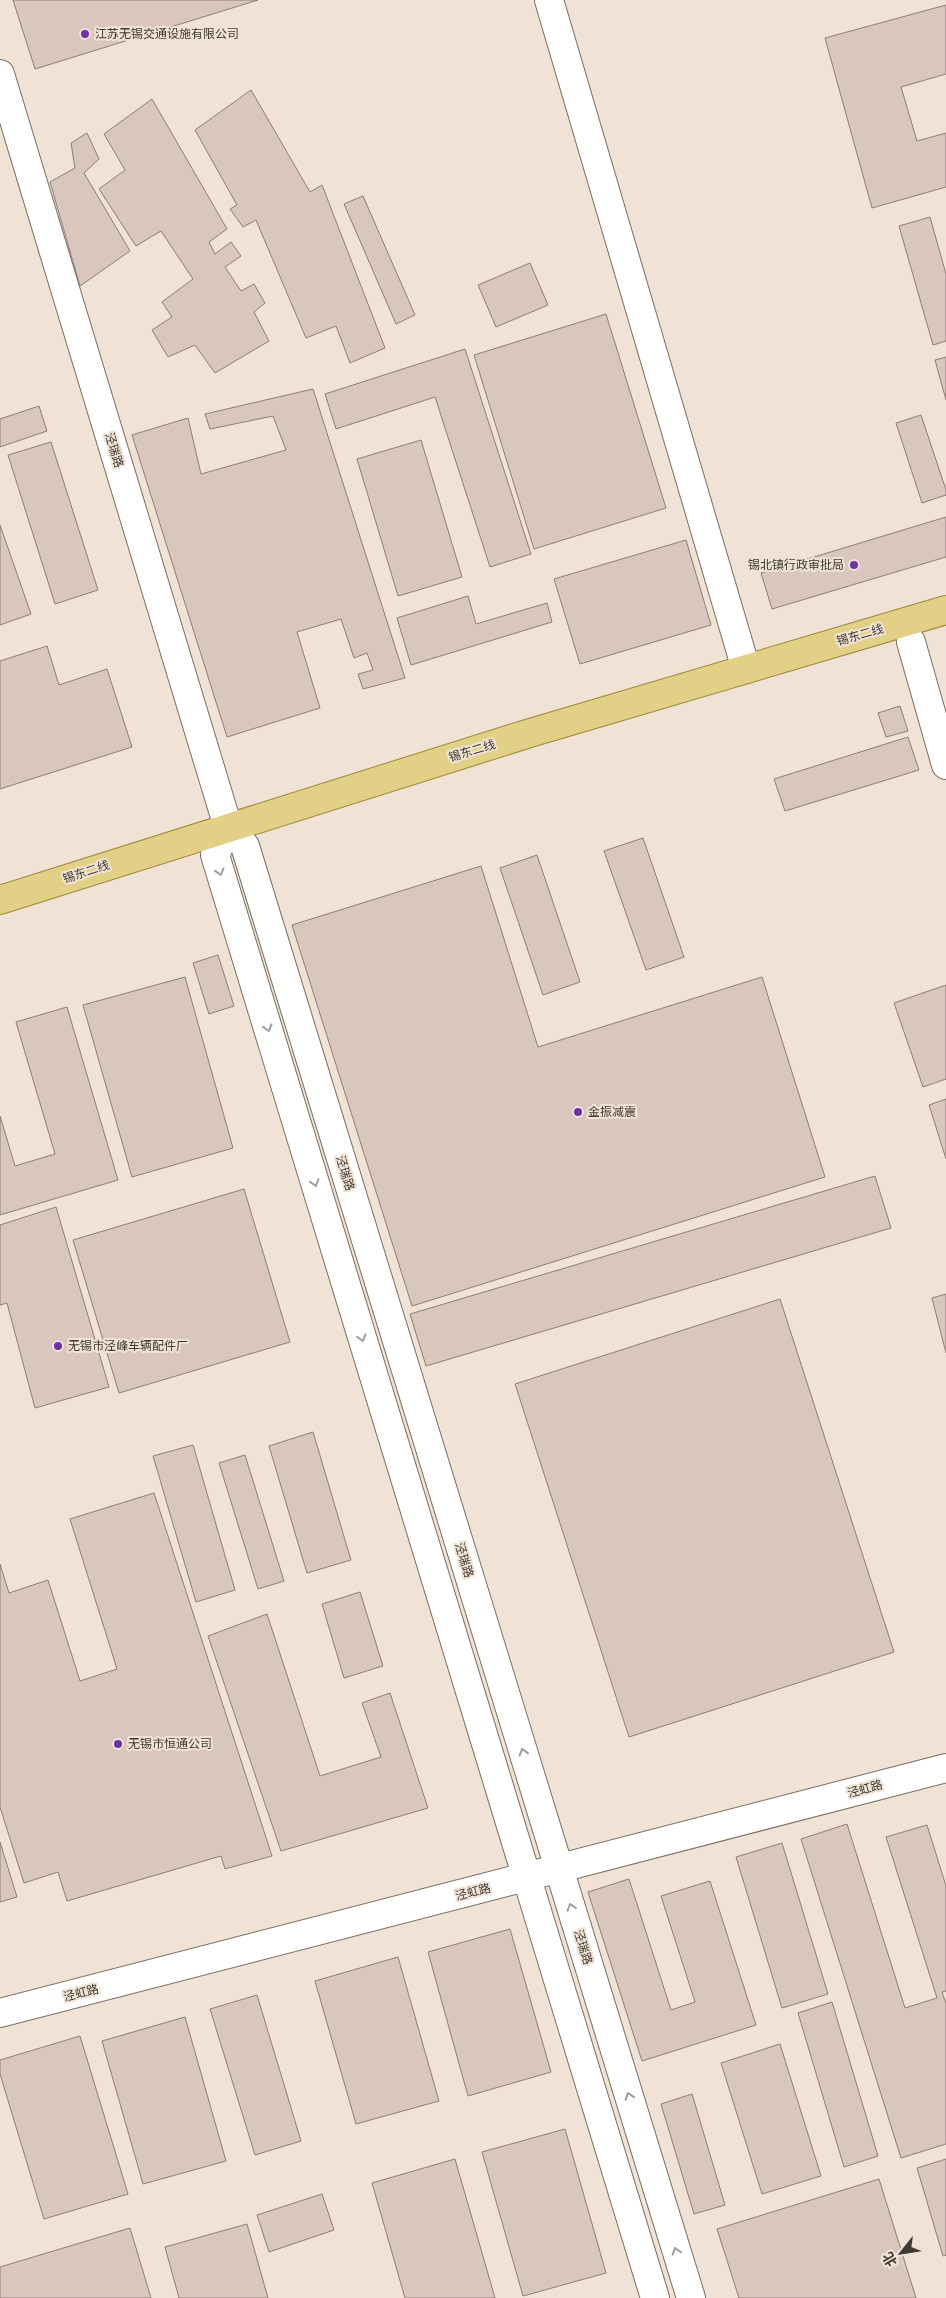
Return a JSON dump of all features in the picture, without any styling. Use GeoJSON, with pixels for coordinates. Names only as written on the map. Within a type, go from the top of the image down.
{"type":"FeatureCollection","features":[{"type":"Feature","properties":{"kind":"main road","name":"锡东二线"},"geometry":{"type":"LineString","coordinates":[[0,900],[520,736],[946,610]]}},
{"type":"Feature","properties":{"kind":"street"},"geometry":{"type":"LineString","coordinates":[[550,0],[746,669]]}},
{"type":"Feature","properties":{"kind":"street","name":"泾瑞路"},"geometry":{"type":"LineString","coordinates":[[0,74],[228,827],[245,846],[691,2298]]}},
{"type":"Feature","properties":{"kind":"street"},"geometry":{"type":"LineString","coordinates":[[912,642],[946,766]]}},
{"type":"Feature","properties":{"kind":"street"},"geometry":{"type":"LineString","coordinates":[[228,827],[215,855],[655,2298]]}},
{"type":"Feature","properties":{"kind":"street","name":"泾虹路"},"geometry":{"type":"LineString","coordinates":[[0,2013],[946,1768]]}},
{"type":"Feature","properties":{"kind":"building","name":"江苏无锡交通设施有限公司"},"geometry":{"type":"Polygon","coordinates":[[[13,0],[258,0],[35,69],[13,0]]]}},
{"type":"Feature","properties":{"kind":"building"},"geometry":{"type":"Polygon","coordinates":[[[946,5],[946,74],[901,87],[917,141],[946,133],[946,187],[872,208],[825,38],[946,5]]]}},
{"type":"Feature","properties":{"kind":"building"},"geometry":{"type":"Polygon","coordinates":[[[251,90],[310,192],[322,185],[385,348],[350,363],[336,326],[306,338],[256,220],[243,227],[230,209],[237,205],[195,130],[251,90]]]}},
{"type":"Feature","properties":{"kind":"building"},"geometry":{"type":"Polygon","coordinates":[[[152,99],[227,229],[209,242],[215,254],[231,242],[241,256],[225,267],[241,291],[254,284],[265,303],[254,312],[269,341],[215,373],[195,345],[168,357],[152,330],[172,317],[162,302],[193,279],[161,231],[136,246],[99,189],[125,170],[104,134],[152,99]]]}},
{"type":"Feature","properties":{"kind":"building"},"geometry":{"type":"Polygon","coordinates":[[[87,133],[99,159],[84,173],[130,251],[80,286],[50,182],[75,168],[71,143],[87,133]]]}},
{"type":"Feature","properties":{"kind":"building"},"geometry":{"type":"Polygon","coordinates":[[[363,196],[415,315],[396,324],[344,204],[363,196]]]}},
{"type":"Feature","properties":{"kind":"building"},"geometry":{"type":"Polygon","coordinates":[[[930,217],[946,274],[946,341],[933,345],[899,226],[930,217]]]}},
{"type":"Feature","properties":{"kind":"building"},"geometry":{"type":"Polygon","coordinates":[[[530,263],[548,305],[496,327],[478,285],[530,263]]]}},
{"type":"Feature","properties":{"kind":"building"},"geometry":{"type":"Polygon","coordinates":[[[606,314],[666,508],[534,549],[474,355],[606,314]]]}},
{"type":"Feature","properties":{"kind":"building"},"geometry":{"type":"Polygon","coordinates":[[[465,349],[531,554],[490,567],[435,397],[336,429],[325,394],[465,349]]]}},
{"type":"Feature","properties":{"kind":"building"},"geometry":{"type":"Polygon","coordinates":[[[946,357],[946,400],[935,360],[946,357]]]}},
{"type":"Feature","properties":{"kind":"building"},"geometry":{"type":"Polygon","coordinates":[[[313,389],[405,678],[363,689],[358,674],[373,670],[367,653],[354,658],[341,619],[297,632],[320,708],[227,737],[132,435],[188,418],[201,474],[286,450],[273,416],[210,429],[205,414],[313,389]]]}},
{"type":"Feature","properties":{"kind":"building"},"geometry":{"type":"Polygon","coordinates":[[[39,406],[47,431],[0,447],[0,419],[39,406]]]}},
{"type":"Feature","properties":{"kind":"building"},"geometry":{"type":"Polygon","coordinates":[[[921,415],[946,490],[946,495],[922,503],[896,423],[921,415]]]}},
{"type":"Feature","properties":{"kind":"building"},"geometry":{"type":"Polygon","coordinates":[[[421,440],[462,577],[398,596],[357,459],[421,440]]]}},
{"type":"Feature","properties":{"kind":"building"},"geometry":{"type":"Polygon","coordinates":[[[51,442],[98,590],[55,604],[8,455],[51,442]]]}},
{"type":"Feature","properties":{"kind":"building","name":"锡北镇行政审批局"},"geometry":{"type":"Polygon","coordinates":[[[946,517],[946,557],[772,609],[761,573],[946,517]]]}},
{"type":"Feature","properties":{"kind":"building"},"geometry":{"type":"Polygon","coordinates":[[[0,525],[31,614],[0,625],[0,525]]]}},
{"type":"Feature","properties":{"kind":"building"},"geometry":{"type":"Polygon","coordinates":[[[686,540],[711,625],[580,664],[554,579],[686,540]]]}},
{"type":"Feature","properties":{"kind":"building"},"geometry":{"type":"Polygon","coordinates":[[[468,596],[476,624],[547,603],[552,622],[411,665],[397,618],[468,596]]]}},
{"type":"Feature","properties":{"kind":"building"},"geometry":{"type":"Polygon","coordinates":[[[47,646],[59,685],[107,669],[132,747],[0,789],[0,661],[47,646]]]}},
{"type":"Feature","properties":{"kind":"building"},"geometry":{"type":"Polygon","coordinates":[[[900,706],[908,731],[886,737],[878,713],[900,706]]]}},
{"type":"Feature","properties":{"kind":"building"},"geometry":{"type":"Polygon","coordinates":[[[908,737],[919,770],[785,811],[774,779],[908,737]]]}},
{"type":"Feature","properties":{"kind":"building"},"geometry":{"type":"Polygon","coordinates":[[[643,838],[684,957],[646,970],[604,851],[643,838]]]}},
{"type":"Feature","properties":{"kind":"building"},"geometry":{"type":"Polygon","coordinates":[[[537,855],[580,982],[543,995],[500,868],[537,855]]]}},
{"type":"Feature","properties":{"kind":"building","name":"金振减震"},"geometry":{"type":"Polygon","coordinates":[[[481,866],[538,1047],[762,977],[825,1177],[412,1306],[292,925],[481,866]]]}},
{"type":"Feature","properties":{"kind":"building"},"geometry":{"type":"Polygon","coordinates":[[[218,955],[234,1006],[209,1014],[193,963],[218,955]]]}},
{"type":"Feature","properties":{"kind":"building"},"geometry":{"type":"Polygon","coordinates":[[[185,977],[233,1148],[132,1177],[83,1005],[185,977]]]}},
{"type":"Feature","properties":{"kind":"building"},"geometry":{"type":"Polygon","coordinates":[[[946,985],[946,1079],[923,1087],[894,1003],[946,985]]]}},
{"type":"Feature","properties":{"kind":"building"},"geometry":{"type":"Polygon","coordinates":[[[67,1007],[118,1180],[0,1215],[0,1116],[15,1166],[55,1154],[16,1022],[67,1007]]]}},
{"type":"Feature","properties":{"kind":"building"},"geometry":{"type":"Polygon","coordinates":[[[946,1099],[946,1159],[929,1105],[946,1099]]]}},
{"type":"Feature","properties":{"kind":"building"},"geometry":{"type":"Polygon","coordinates":[[[875,1176],[891,1228],[426,1366],[410,1314],[875,1176]]]}},
{"type":"Feature","properties":{"kind":"building"},"geometry":{"type":"Polygon","coordinates":[[[244,1189],[290,1342],[119,1393],[73,1240],[244,1189]]]}},
{"type":"Feature","properties":{"kind":"building","name":"无锡市泾峰车辆配件厂"},"geometry":{"type":"Polygon","coordinates":[[[56,1207],[109,1387],[35,1408],[7,1303],[0,1305],[0,1225],[56,1207]]]}},
{"type":"Feature","properties":{"kind":"building"},"geometry":{"type":"Polygon","coordinates":[[[946,1294],[946,1353],[932,1298],[946,1294]]]}},
{"type":"Feature","properties":{"kind":"building"},"geometry":{"type":"Polygon","coordinates":[[[780,1299],[894,1652],[629,1737],[515,1384],[780,1299]]]}},
{"type":"Feature","properties":{"kind":"building"},"geometry":{"type":"Polygon","coordinates":[[[313,1432],[351,1560],[307,1573],[269,1446],[313,1432]]]}},
{"type":"Feature","properties":{"kind":"building"},"geometry":{"type":"Polygon","coordinates":[[[193,1445],[235,1590],[196,1602],[153,1456],[193,1445]]]}},
{"type":"Feature","properties":{"kind":"building"},"geometry":{"type":"Polygon","coordinates":[[[245,1455],[284,1581],[258,1589],[219,1463],[245,1455]]]}},
{"type":"Feature","properties":{"kind":"building","name":"无锡市恒通公司"},"geometry":{"type":"Polygon","coordinates":[[[154,1493],[272,1856],[225,1869],[221,1856],[67,1901],[58,1872],[24,1883],[0,1807],[0,1564],[9,1593],[48,1580],[80,1681],[117,1669],[70,1519],[154,1493]]]}},
{"type":"Feature","properties":{"kind":"building"},"geometry":{"type":"Polygon","coordinates":[[[360,1592],[383,1666],[344,1678],[322,1604],[360,1592]]]}},
{"type":"Feature","properties":{"kind":"building"},"geometry":{"type":"Polygon","coordinates":[[[267,1614],[320,1776],[381,1757],[362,1703],[390,1693],[428,1808],[281,1851],[208,1636],[267,1614]]]}},
{"type":"Feature","properties":{"kind":"building"},"geometry":{"type":"Polygon","coordinates":[[[847,1824],[905,2008],[937,1998],[886,1837],[927,1825],[946,1886],[946,1991],[942,1992],[946,2004],[946,2144],[901,2158],[801,1839],[847,1824]]]}},
{"type":"Feature","properties":{"kind":"building"},"geometry":{"type":"Polygon","coordinates":[[[0,1842],[17,1897],[0,1902],[0,1842]]]}},
{"type":"Feature","properties":{"kind":"building"},"geometry":{"type":"Polygon","coordinates":[[[782,1843],[828,1994],[782,2008],[736,1857],[782,1843]]]}},
{"type":"Feature","properties":{"kind":"building"},"geometry":{"type":"Polygon","coordinates":[[[629,1879],[671,2010],[695,2002],[661,1896],[710,1881],[756,2025],[642,2061],[588,1892],[629,1879]]]}},
{"type":"Feature","properties":{"kind":"building"},"geometry":{"type":"Polygon","coordinates":[[[510,1929],[551,2072],[468,2096],[428,1952],[510,1929]]]}},
{"type":"Feature","properties":{"kind":"building"},"geometry":{"type":"Polygon","coordinates":[[[398,1957],[439,2101],[356,2124],[315,1981],[398,1957]]]}},
{"type":"Feature","properties":{"kind":"building"},"geometry":{"type":"Polygon","coordinates":[[[257,1995],[301,2141],[255,2155],[210,2009],[257,1995]]]}},
{"type":"Feature","properties":{"kind":"building"},"geometry":{"type":"Polygon","coordinates":[[[832,2002],[878,2156],[844,2167],[798,2013],[832,2002]]]}},
{"type":"Feature","properties":{"kind":"building"},"geometry":{"type":"Polygon","coordinates":[[[185,2017],[226,2161],[143,2184],[102,2041],[185,2017]]]}},
{"type":"Feature","properties":{"kind":"building"},"geometry":{"type":"Polygon","coordinates":[[[80,2036],[128,2194],[44,2219],[0,2074],[0,2060],[80,2036]]]}},
{"type":"Feature","properties":{"kind":"building"},"geometry":{"type":"Polygon","coordinates":[[[780,2044],[821,2176],[762,2194],[721,2063],[780,2044]]]}},
{"type":"Feature","properties":{"kind":"building"},"geometry":{"type":"Polygon","coordinates":[[[692,2094],[725,2205],[694,2214],[661,2104],[692,2094]]]}},
{"type":"Feature","properties":{"kind":"building"},"geometry":{"type":"Polygon","coordinates":[[[565,2129],[606,2273],[523,2296],[482,2152],[565,2129]]]}},
{"type":"Feature","properties":{"kind":"building"},"geometry":{"type":"Polygon","coordinates":[[[455,2159],[495,2298],[405,2298],[372,2183],[455,2159]]]}},
{"type":"Feature","properties":{"kind":"building"},"geometry":{"type":"Polygon","coordinates":[[[946,2159],[946,2255],[943,2256],[917,2168],[946,2159]]]}},
{"type":"Feature","properties":{"kind":"building"},"geometry":{"type":"Polygon","coordinates":[[[879,2179],[916,2298],[739,2298],[717,2229],[879,2179]]]}},
{"type":"Feature","properties":{"kind":"building"},"geometry":{"type":"Polygon","coordinates":[[[322,2194],[334,2230],[269,2252],[257,2215],[322,2194]]]}},
{"type":"Feature","properties":{"kind":"building"},"geometry":{"type":"Polygon","coordinates":[[[247,2224],[268,2298],[179,2298],[165,2247],[247,2224]]]}},
{"type":"Feature","properties":{"kind":"building"},"geometry":{"type":"Polygon","coordinates":[[[130,2228],[151,2298],[0,2298],[0,2267],[130,2228]]]}},
{"type":"Feature","properties":{"kind":"place","name":"江苏无锡交通设施有限公司"},"geometry":{"type":"Point","coordinates":[85,34]}},
{"type":"Feature","properties":{"kind":"place","name":"锡北镇行政审批局"},"geometry":{"type":"Point","coordinates":[854,565]}},
{"type":"Feature","properties":{"kind":"place","name":"金振减震"},"geometry":{"type":"Point","coordinates":[578,1112]}},
{"type":"Feature","properties":{"kind":"place","name":"无锡市泾峰车辆配件厂"},"geometry":{"type":"Point","coordinates":[58,1346]}},
{"type":"Feature","properties":{"kind":"place","name":"无锡市恒通公司"},"geometry":{"type":"Point","coordinates":[118,1744]}}]}
